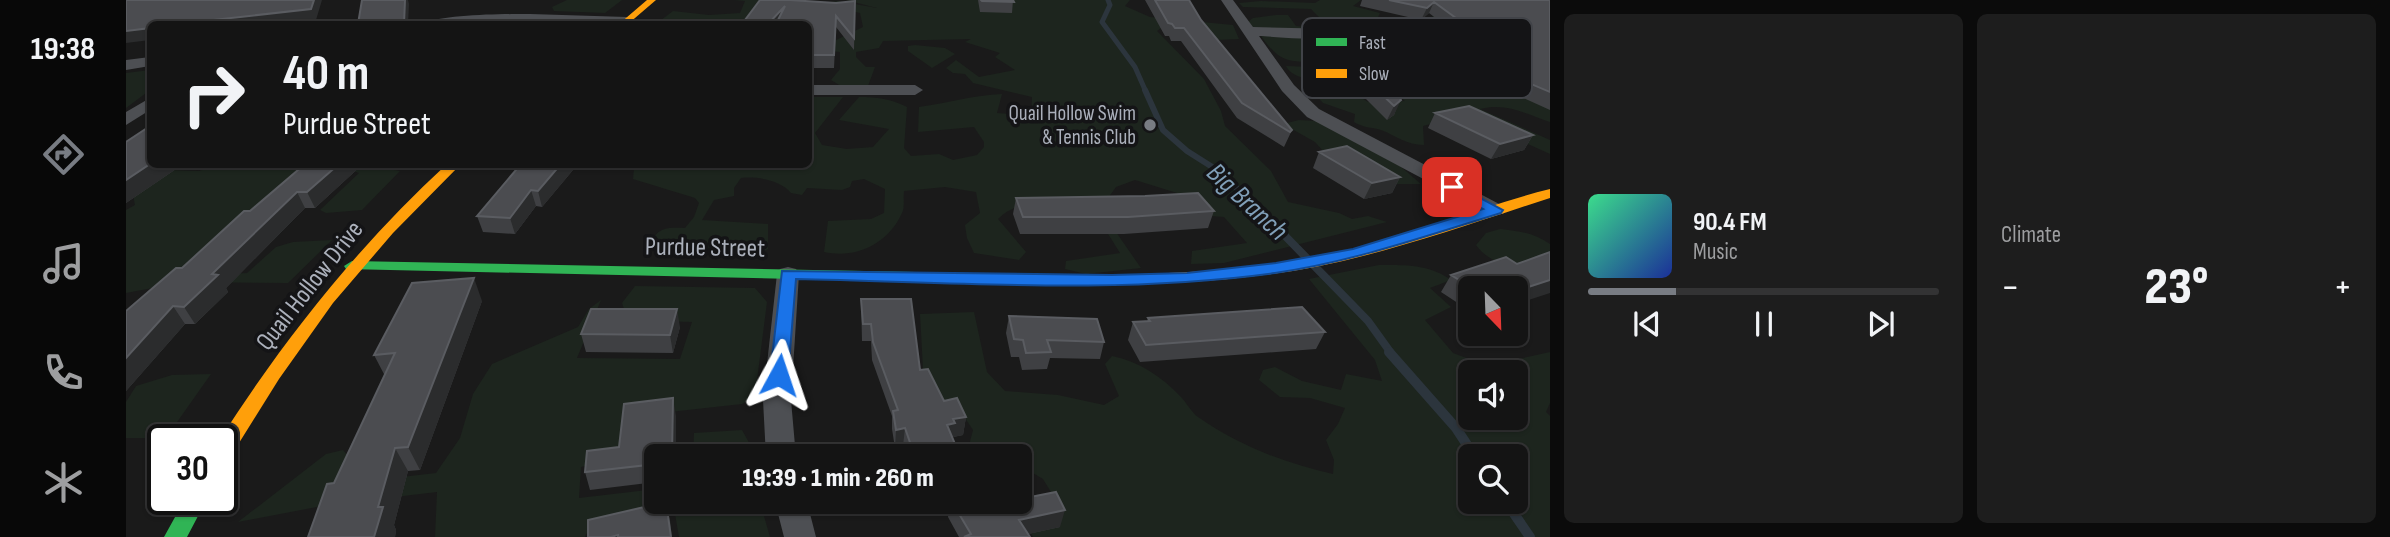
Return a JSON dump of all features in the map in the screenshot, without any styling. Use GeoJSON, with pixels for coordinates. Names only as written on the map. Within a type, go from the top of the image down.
{"type":"FeatureCollection","features":[{"type":"Feature","properties":{"kind":"street"},"geometry":{"type":"LineString","coordinates":[[626,21],[652,0]]}},
{"type":"Feature","properties":{"kind":"street"},"geometry":{"type":"LineString","coordinates":[[1227,0],[1288,88],[1313,113],[1496,210]]}},
{"type":"Feature","properties":{"kind":"street"},"geometry":{"type":"LineString","coordinates":[[462,21],[542,15],[604,21]]}},
{"type":"Feature","properties":{"kind":"street"},"geometry":{"type":"LineString","coordinates":[[1248,31],[1302,33]]}},
{"type":"Feature","properties":{"kind":"street"},"geometry":{"type":"LineString","coordinates":[[126,65],[147,62]]}},
{"type":"Feature","properties":{"kind":"street"},"geometry":{"type":"LineString","coordinates":[[812,90],[915,90]]}},
{"type":"Feature","properties":{"kind":"street"},"geometry":{"type":"LineString","coordinates":[[126,120],[147,105]]}},
{"type":"Feature","properties":{"kind":"street","name":"Quail Hollow Drive"},"geometry":{"type":"LineString","coordinates":[[238,429],[305,326],[352,266],[427,188],[450,168]]}},
{"type":"Feature","properties":{"kind":"street","name":"Purdue Street"},"geometry":{"type":"LineString","coordinates":[[352,266],[1093,281],[1199,277],[1315,262],[1355,253],[1550,193]]}},
{"type":"Feature","properties":{"kind":"street"},"geometry":{"type":"LineString","coordinates":[[780,444],[777,400],[788,274]]}},
{"type":"Feature","properties":{"kind":"street"},"geometry":{"type":"LineString","coordinates":[[794,514],[800,537]]}},
{"type":"Feature","properties":{"kind":"street"},"geometry":{"type":"LineString","coordinates":[[175,537],[187,515]]}},
{"type":"Feature","properties":{"kind":"shaded area"},"geometry":{"type":"Polygon","coordinates":[[[567,0],[622,0],[605,13],[554,11],[552,7],[567,0]]]}},
{"type":"Feature","properties":{"kind":"shaded area"},"geometry":{"type":"Polygon","coordinates":[[[734,0],[760,0],[759,7],[776,0],[819,1],[809,21],[660,21],[673,11],[709,15],[740,13],[745,1],[734,0]]]}},
{"type":"Feature","properties":{"kind":"shaded area"},"geometry":{"type":"Polygon","coordinates":[[[846,0],[1130,0],[1125,6],[1150,17],[1233,25],[1239,39],[1215,40],[1161,28],[1157,31],[1204,79],[1221,111],[1225,126],[1271,171],[1288,202],[1339,213],[1352,219],[1368,216],[1387,222],[1224,263],[1191,264],[1192,251],[1247,243],[1224,217],[1210,216],[1203,201],[1135,180],[1116,187],[1100,209],[1141,268],[1086,274],[1065,269],[1066,261],[1120,253],[1088,202],[1028,204],[1007,212],[998,219],[1026,252],[1019,260],[974,253],[965,225],[980,213],[976,192],[945,187],[904,191],[903,211],[896,224],[880,241],[859,251],[836,254],[824,252],[828,221],[871,219],[884,213],[885,189],[864,179],[852,181],[850,187],[842,190],[807,188],[802,195],[791,193],[775,182],[761,178],[741,178],[734,188],[734,196],[714,200],[702,220],[768,224],[768,249],[756,255],[661,253],[659,243],[654,237],[657,233],[664,229],[685,228],[694,217],[699,203],[695,198],[633,179],[634,168],[812,168],[812,97],[843,97],[815,133],[822,145],[847,149],[873,147],[889,129],[839,120],[859,97],[878,98],[907,107],[904,148],[911,156],[939,154],[953,160],[977,155],[984,147],[984,142],[974,127],[918,132],[919,107],[1002,94],[997,113],[1031,116],[1032,97],[973,83],[965,74],[953,73],[946,68],[956,60],[979,77],[1015,70],[995,57],[1000,53],[965,42],[971,39],[883,41],[879,48],[856,52],[856,57],[866,67],[875,67],[868,86],[841,86],[831,80],[840,69],[840,52],[830,51],[832,42],[863,27],[860,13],[827,6],[830,2],[838,1],[877,8],[846,0]]]}},
{"type":"Feature","properties":{"kind":"shaded area"},"geometry":{"type":"Polygon","coordinates":[[[1320,0],[1361,0],[1353,6],[1380,13],[1378,18],[1320,18],[1311,9],[1243,7],[1239,3],[1261,1],[1315,3],[1320,0]]]}},
{"type":"Feature","properties":{"kind":"shaded area"},"geometry":{"type":"Polygon","coordinates":[[[1462,0],[1477,18],[1432,18],[1433,15],[1462,0]]]}},
{"type":"Feature","properties":{"kind":"shaded area"},"geometry":{"type":"Polygon","coordinates":[[[1288,15],[1296,26],[1302,26],[1302,30],[1250,27],[1249,21],[1253,18],[1288,15]]]}},
{"type":"Feature","properties":{"kind":"shaded area"},"geometry":{"type":"Polygon","coordinates":[[[1302,35],[1302,62],[1283,58],[1261,36],[1302,35]]]}},
{"type":"Feature","properties":{"kind":"shaded area"},"geometry":{"type":"Polygon","coordinates":[[[908,46],[945,48],[955,54],[932,68],[908,51],[908,46]]]}},
{"type":"Feature","properties":{"kind":"shaded area"},"geometry":{"type":"Polygon","coordinates":[[[1286,66],[1302,67],[1302,78],[1290,71],[1286,66]]]}},
{"type":"Feature","properties":{"kind":"shaded area"},"geometry":{"type":"Polygon","coordinates":[[[147,70],[147,92],[126,108],[126,73],[147,70]]]}},
{"type":"Feature","properties":{"kind":"shaded area"},"geometry":{"type":"Polygon","coordinates":[[[1532,86],[1550,108],[1550,122],[1507,108],[1480,109],[1550,140],[1550,154],[1473,119],[1466,110],[1446,110],[1452,118],[1423,126],[1424,145],[1412,144],[1354,122],[1355,114],[1323,103],[1318,98],[1362,98],[1368,102],[1405,101],[1401,98],[1532,98],[1532,86]]]}},
{"type":"Feature","properties":{"kind":"shaded area"},"geometry":{"type":"Polygon","coordinates":[[[1299,120],[1316,121],[1400,166],[1421,184],[1394,184],[1323,151],[1315,142],[1283,124],[1299,120]]]}},
{"type":"Feature","properties":{"kind":"shaded area"},"geometry":{"type":"Polygon","coordinates":[[[209,168],[382,168],[400,171],[362,210],[326,213],[320,210],[359,173],[347,169],[243,224],[224,228],[220,240],[195,276],[247,273],[276,247],[293,242],[332,240],[288,283],[184,282],[126,293],[126,210],[135,205],[133,195],[168,170],[199,171],[209,168]]]}},
{"type":"Feature","properties":{"kind":"shaded area"},"geometry":{"type":"Polygon","coordinates":[[[1500,229],[1526,233],[1544,240],[1550,244],[1550,258],[1532,270],[1494,260],[1476,245],[1486,233],[1500,229]]]}},
{"type":"Feature","properties":{"kind":"shaded area"},"geometry":{"type":"Polygon","coordinates":[[[1379,265],[1425,268],[1451,280],[1430,288],[1451,307],[1425,320],[1453,353],[1472,360],[1458,360],[1458,430],[1528,430],[1528,360],[1515,360],[1550,352],[1550,403],[1546,412],[1550,416],[1550,537],[1033,537],[1021,514],[1032,514],[1032,500],[1051,492],[1043,479],[1032,472],[1032,444],[969,444],[973,430],[965,418],[950,412],[923,369],[920,314],[974,312],[987,372],[1005,391],[1058,395],[1104,405],[1119,396],[1105,364],[1112,356],[1132,362],[1158,376],[1196,415],[1230,437],[1280,459],[1333,474],[1334,460],[1326,440],[1338,424],[1345,408],[1310,398],[1280,397],[1259,380],[1263,370],[1275,367],[1302,381],[1341,390],[1346,374],[1382,381],[1375,360],[1309,279],[1379,265]]]}},
{"type":"Feature","properties":{"kind":"shaded area"},"geometry":{"type":"Polygon","coordinates":[[[635,286],[755,288],[767,302],[755,396],[742,404],[624,417],[617,458],[581,467],[579,498],[644,490],[644,514],[675,514],[586,534],[585,537],[435,537],[437,492],[327,505],[238,522],[326,454],[343,450],[354,463],[358,482],[436,473],[460,438],[473,394],[492,364],[578,327],[589,309],[601,300],[577,358],[680,359],[692,322],[628,320],[622,303],[635,286]]]}},
{"type":"Feature","properties":{"kind":"shaded area"},"geometry":{"type":"Polygon","coordinates":[[[211,374],[176,424],[147,424],[147,438],[126,438],[126,402],[136,386],[172,375],[211,374]]]}},
{"type":"Feature","properties":{"kind":"shaded area"},"geometry":{"type":"Polygon","coordinates":[[[742,430],[750,444],[694,444],[694,433],[742,430]]]}},
{"type":"Feature","properties":{"kind":"shaded area"},"geometry":{"type":"Polygon","coordinates":[[[675,514],[763,514],[770,537],[679,537],[675,514]]]}},
{"type":"Feature","properties":{"kind":"building"},"geometry":{"type":"Polygon","coordinates":[[[126,0],[314,0],[311,9],[204,21],[147,21],[147,28],[126,31],[126,0]]]}},
{"type":"Feature","properties":{"kind":"building"},"geometry":{"type":"Polygon","coordinates":[[[362,0],[405,0],[404,21],[358,21],[362,0]]]}},
{"type":"Feature","properties":{"kind":"building"},"geometry":{"type":"Polygon","coordinates":[[[760,0],[836,3],[855,1],[854,38],[836,16],[834,55],[812,55],[812,21],[778,21],[785,6],[771,21],[744,21],[760,0]]]}},
{"type":"Feature","properties":{"kind":"building"},"geometry":{"type":"Polygon","coordinates":[[[1013,0],[1014,2],[982,1],[1013,0]]]}},
{"type":"Feature","properties":{"kind":"building"},"geometry":{"type":"Polygon","coordinates":[[[1155,0],[1189,0],[1201,20],[1292,130],[1290,132],[1242,103],[1184,28],[1175,28],[1168,23],[1155,0]]]}},
{"type":"Feature","properties":{"kind":"building"},"geometry":{"type":"Polygon","coordinates":[[[1389,0],[1550,0],[1550,92],[1532,84],[1532,18],[1456,18],[1434,2],[1427,8],[1389,0]]]}},
{"type":"Feature","properties":{"kind":"building"},"geometry":{"type":"Polygon","coordinates":[[[1386,98],[1400,98],[1401,100],[1394,106],[1386,98]]]}},
{"type":"Feature","properties":{"kind":"building"},"geometry":{"type":"Polygon","coordinates":[[[1469,106],[1533,135],[1500,144],[1435,113],[1469,106]]]}},
{"type":"Feature","properties":{"kind":"building"},"geometry":{"type":"Polygon","coordinates":[[[147,128],[147,166],[126,180],[126,142],[147,128]]]}},
{"type":"Feature","properties":{"kind":"building"},"geometry":{"type":"Polygon","coordinates":[[[1347,146],[1400,177],[1372,183],[1319,152],[1347,146]]]}},
{"type":"Feature","properties":{"kind":"building"},"geometry":{"type":"Polygon","coordinates":[[[300,168],[334,168],[307,192],[297,192],[212,274],[218,275],[184,307],[173,306],[126,358],[126,311],[176,268],[182,268],[244,211],[250,211],[300,168]]]}},
{"type":"Feature","properties":{"kind":"building"},"geometry":{"type":"Polygon","coordinates":[[[518,168],[558,168],[538,191],[531,190],[510,218],[477,216],[518,168]]]}},
{"type":"Feature","properties":{"kind":"building"},"geometry":{"type":"Polygon","coordinates":[[[1198,193],[1214,211],[1128,217],[1023,217],[1016,198],[1145,196],[1198,193]]]}},
{"type":"Feature","properties":{"kind":"building"},"geometry":{"type":"Polygon","coordinates":[[[1550,252],[1550,280],[1528,287],[1528,276],[1458,276],[1458,279],[1451,275],[1506,257],[1517,264],[1550,252]]]}},
{"type":"Feature","properties":{"kind":"building"},"geometry":{"type":"Polygon","coordinates":[[[474,278],[408,447],[395,448],[378,507],[383,507],[374,537],[308,537],[327,484],[334,483],[395,353],[374,355],[412,283],[474,278]]]}},
{"type":"Feature","properties":{"kind":"building"},"geometry":{"type":"Polygon","coordinates":[[[861,299],[911,299],[920,370],[928,369],[944,401],[957,398],[966,417],[953,419],[955,423],[947,425],[955,444],[911,444],[905,428],[896,430],[893,411],[898,410],[873,342],[871,324],[863,324],[861,299]]]}},
{"type":"Feature","properties":{"kind":"building"},"geometry":{"type":"Polygon","coordinates":[[[1302,307],[1325,332],[1146,345],[1133,322],[1150,321],[1148,318],[1302,307]]]}},
{"type":"Feature","properties":{"kind":"building"},"geometry":{"type":"Polygon","coordinates":[[[591,309],[677,309],[670,335],[581,334],[591,309]]]}},
{"type":"Feature","properties":{"kind":"building"},"geometry":{"type":"Polygon","coordinates":[[[1009,316],[1097,319],[1104,342],[1047,340],[1051,352],[1026,353],[1023,340],[1014,339],[1009,316]]]}},
{"type":"Feature","properties":{"kind":"building"},"geometry":{"type":"Polygon","coordinates":[[[673,398],[672,444],[644,444],[644,465],[585,472],[587,451],[619,447],[624,404],[673,398]]]}},
{"type":"Feature","properties":{"kind":"building"},"geometry":{"type":"Polygon","coordinates":[[[1056,492],[1065,510],[1019,520],[1030,537],[964,537],[971,534],[959,514],[1032,514],[1032,497],[1056,492]]]}},
{"type":"Feature","properties":{"kind":"building"},"geometry":{"type":"Polygon","coordinates":[[[644,507],[644,514],[668,514],[671,537],[588,537],[588,520],[644,507]]]}},
{"type":"Feature","properties":{"kind":"waterway","name":"Big Branch"},"geometry":{"type":"LineString","coordinates":[[1108,0],[1110,5],[1102,22],[1135,67],[1146,92]]}},
{"type":"Feature","properties":{"kind":"waterway","name":"Big Branch"},"geometry":{"type":"LineString","coordinates":[[1145,90],[1163,130],[1187,151],[1217,170],[1257,207]]}},
{"type":"Feature","properties":{"kind":"waterway","name":"Big Branch"},"geometry":{"type":"LineString","coordinates":[[1257,207],[1368,321],[1391,353]]}},
{"type":"Feature","properties":{"kind":"waterway","name":"Big Branch"},"geometry":{"type":"LineString","coordinates":[[1389,352],[1456,428],[1466,444]]}},
{"type":"Feature","properties":{"kind":"waterway","name":"Big Branch"},"geometry":{"type":"LineString","coordinates":[[1514,514],[1530,537]]}},
{"type":"Feature","properties":{"kind":"traffic: fast"},"geometry":{"type":"LineString","coordinates":[[352,266],[1023,279]]}},
{"type":"Feature","properties":{"kind":"traffic: fast"},"geometry":{"type":"LineString","coordinates":[[175,537],[187,515]]}},
{"type":"Feature","properties":{"kind":"traffic: slow"},"geometry":{"type":"LineString","coordinates":[[627,21],[652,0]]}},
{"type":"Feature","properties":{"kind":"traffic: slow"},"geometry":{"type":"LineString","coordinates":[[238,427],[272,374],[327,300],[388,229],[451,168]]}},
{"type":"Feature","properties":{"kind":"traffic: slow"},"geometry":{"type":"LineString","coordinates":[[1023,279],[1170,278],[1279,268],[1375,248],[1550,193]]}},
{"type":"Feature","properties":{"kind":"place","name":"Quail Hollow Swim & Tennis Club"},"geometry":{"type":"Point","coordinates":[1150,125]}},
{"type":"Feature","properties":{"kind":"route"},"geometry":{"type":"LineString","coordinates":[[779,375],[788,274],[1112,280],[1187,278],[1276,268],[1355,253],[1496,210],[1452,187]]}}]}
